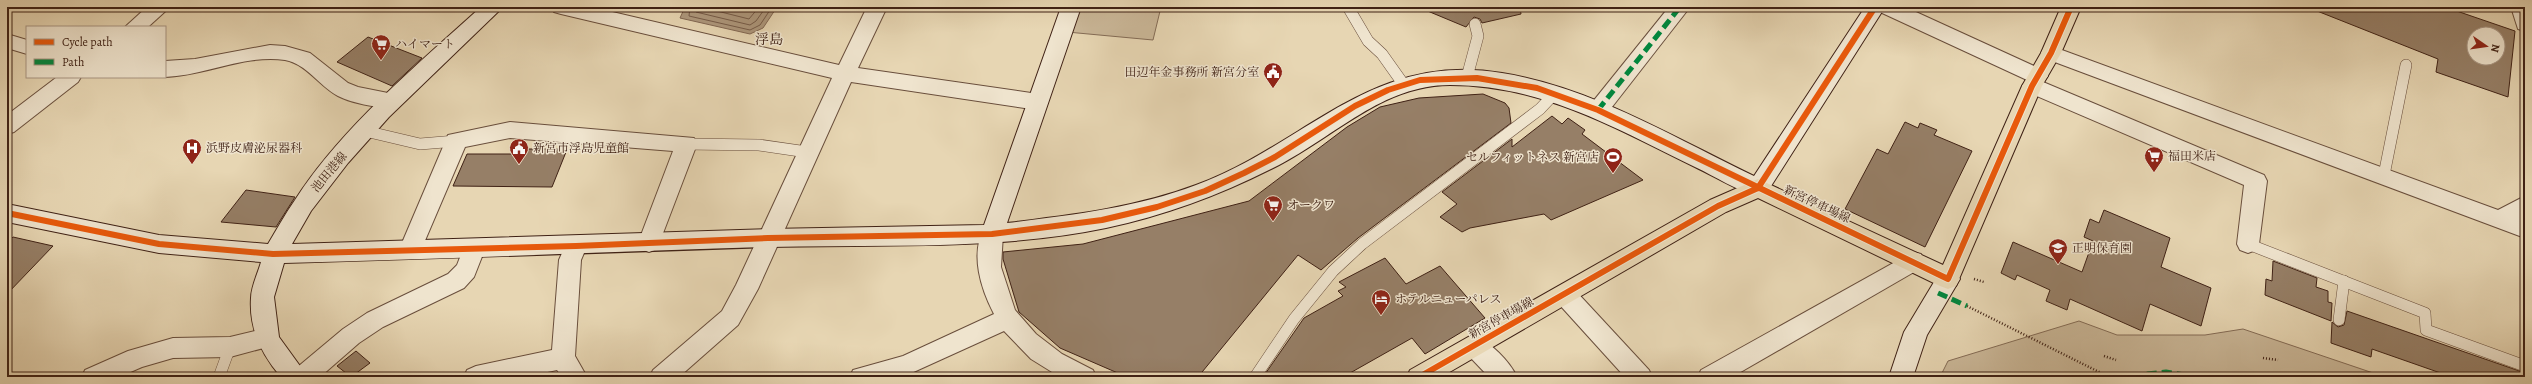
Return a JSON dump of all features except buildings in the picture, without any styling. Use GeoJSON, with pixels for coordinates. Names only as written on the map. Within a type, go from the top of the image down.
{"type":"FeatureCollection","features":[{"type":"Feature","properties":{"kind":"main road"},"geometry":{"type":"LineString","coordinates":[[1948,279],[2035,81],[2051,53],[2070,7]]}},
{"type":"Feature","properties":{"kind":"main road","name":"新宮停車場線"},"geometry":{"type":"LineString","coordinates":[[1419,377],[1565,295],[1718,206],[1758,188],[1913,260],[1948,279]]}},
{"type":"Feature","properties":{"kind":"street"},"geometry":{"type":"LineString","coordinates":[[136,26],[160,7]]}},
{"type":"Feature","properties":{"kind":"street","name":"池田港線"},"geometry":{"type":"LineString","coordinates":[[296,377],[267,338],[263,313],[265,281],[273,254],[310,196],[391,101],[493,7]]}},
{"type":"Feature","properties":{"kind":"street"},"geometry":{"type":"LineString","coordinates":[[561,7],[846,74],[1038,102]]}},
{"type":"Feature","properties":{"kind":"street"},"geometry":{"type":"LineString","coordinates":[[662,377],[730,318],[746,289],[807,152],[846,74],[877,7]]}},
{"type":"Feature","properties":{"kind":"street"},"geometry":{"type":"LineString","coordinates":[[1071,7],[992,234],[989,265],[998,300],[1007,320],[1032,347],[1061,366],[1084,377]]}},
{"type":"Feature","properties":{"kind":"street"},"geometry":{"type":"LineString","coordinates":[[1598,110],[1680,7]]}},
{"type":"Feature","properties":{"kind":"street"},"geometry":{"type":"LineString","coordinates":[[7,212],[159,244],[273,254],[576,246],[768,238],[992,234],[1102,220],[1157,207],[1204,191],[1275,156],[1355,106],[1404,85],[1420,80],[1467,77],[1501,80],[1555,93],[1598,110],[1758,188],[1876,7]]}},
{"type":"Feature","properties":{"kind":"street"},"geometry":{"type":"LineString","coordinates":[[1887,7],[2035,81],[2256,181],[2248,244]]}},
{"type":"Feature","properties":{"kind":"street"},"geometry":{"type":"LineString","coordinates":[[2521,7],[2525,24]]}},
{"type":"Feature","properties":{"kind":"street"},"geometry":{"type":"LineString","coordinates":[[7,41],[26,47]]}},
{"type":"Feature","properties":{"kind":"street"},"geometry":{"type":"LineString","coordinates":[[166,70],[189,67],[247,55],[284,53],[311,61],[342,89],[391,101]]}},
{"type":"Feature","properties":{"kind":"street"},"geometry":{"type":"LineString","coordinates":[[2051,53],[2215,116],[2384,175],[2525,229]]}},
{"type":"Feature","properties":{"kind":"street"},"geometry":{"type":"LineString","coordinates":[[7,126],[70,78]]}},
{"type":"Feature","properties":{"kind":"street"},"geometry":{"type":"LineString","coordinates":[[410,250],[451,157],[456,142],[510,130],[686,144],[649,243]]}},
{"type":"Feature","properties":{"kind":"street"},"geometry":{"type":"LineString","coordinates":[[2500,220],[2525,205]]}},
{"type":"Feature","properties":{"kind":"street"},"geometry":{"type":"LineString","coordinates":[[476,377],[569,367],[570,260],[576,246]]}},
{"type":"Feature","properties":{"kind":"street"},"geometry":{"type":"LineString","coordinates":[[303,377],[351,336],[375,320],[456,281],[466,270],[474,249]]}},
{"type":"Feature","properties":{"kind":"street"},"geometry":{"type":"LineString","coordinates":[[1710,377],[1913,260]]}},
{"type":"Feature","properties":{"kind":"street"},"geometry":{"type":"LineString","coordinates":[[1901,377],[1916,332],[1948,279]]}},
{"type":"Feature","properties":{"kind":"street"},"geometry":{"type":"LineString","coordinates":[[1565,295],[1640,377]]}},
{"type":"Feature","properties":{"kind":"street"},"geometry":{"type":"LineString","coordinates":[[862,377],[907,365],[1007,320]]}},
{"type":"Feature","properties":{"kind":"street"},"geometry":{"type":"LineString","coordinates":[[94,377],[136,358],[173,348],[230,347],[267,338]]}},
{"type":"Feature","properties":{"kind":"street"},"geometry":{"type":"LineString","coordinates":[[1474,346],[1504,377]]}},
{"type":"Feature","properties":{"kind":"lane"},"geometry":{"type":"LineString","coordinates":[[1348,7],[1368,41],[1382,54],[1404,85]]}},
{"type":"Feature","properties":{"kind":"lane"},"geometry":{"type":"LineString","coordinates":[[1467,77],[1478,36],[1475,24]]}},
{"type":"Feature","properties":{"kind":"lane"},"geometry":{"type":"LineString","coordinates":[[2384,175],[2406,65]]}},
{"type":"Feature","properties":{"kind":"lane"},"geometry":{"type":"LineString","coordinates":[[1255,377],[1294,319],[1333,271],[1362,244],[1540,109],[1555,93]]}},
{"type":"Feature","properties":{"kind":"lane"},"geometry":{"type":"LineString","coordinates":[[365,131],[421,146],[432,146],[456,142]]}},
{"type":"Feature","properties":{"kind":"lane"},"geometry":{"type":"LineString","coordinates":[[686,144],[759,145],[807,152]]}},
{"type":"Feature","properties":{"kind":"lane"},"geometry":{"type":"LineString","coordinates":[[2248,244],[2425,313],[2426,330],[2525,366]]}},
{"type":"Feature","properties":{"kind":"lane"},"geometry":{"type":"LineString","coordinates":[[2338,320],[2344,281]]}},
{"type":"Feature","properties":{"kind":"lane"},"geometry":{"type":"LineString","coordinates":[[219,377],[230,347]]}},
{"type":"Feature","properties":{"kind":"path"},"geometry":{"type":"LineString","coordinates":[[1974,278],[1984,282]]}},
{"type":"Feature","properties":{"kind":"path"},"geometry":{"type":"LineString","coordinates":[[1966,306],[2109,377]]}},
{"type":"Feature","properties":{"kind":"path"},"geometry":{"type":"LineString","coordinates":[[2104,356],[2116,360]]}},
{"type":"Feature","properties":{"kind":"path"},"geometry":{"type":"LineString","coordinates":[[2263,358],[2278,360]]}},
{"type":"Feature","properties":{"kind":"shaded area"},"geometry":{"type":"Polygon","coordinates":[[[1075,7],[1161,7],[1153,40],[1067,32],[1075,7]]]}},
{"type":"Feature","properties":{"kind":"shaded area"},"geometry":{"type":"Polygon","coordinates":[[[2079,321],[2117,335],[2205,335],[2243,329],[2385,377],[1940,377],[1948,361],[2079,321]]]}},
{"type":"Feature","properties":{"kind":"water"},"geometry":{"type":"Polygon","coordinates":[[[685,7],[777,7],[763,28],[750,34],[680,18],[685,7]]]}},
{"type":"Feature","properties":{"kind":"marked path"},"geometry":{"type":"LineString","coordinates":[[1598,110],[1680,7]]}},
{"type":"Feature","properties":{"kind":"marked path"},"geometry":{"type":"LineString","coordinates":[[1938,293],[1967,306]]}},
{"type":"Feature","properties":{"kind":"marked path"},"geometry":{"type":"LineString","coordinates":[[2117,377],[2166,372],[2199,377]]}},
{"type":"Feature","properties":{"kind":"cycle path"},"geometry":{"type":"LineString","coordinates":[[1758,188],[1875,7]]}},
{"type":"Feature","properties":{"kind":"cycle path"},"geometry":{"type":"LineString","coordinates":[[7,213],[159,244],[273,254],[576,246],[768,238],[992,234],[1102,220],[1157,207],[1205,191],[1244,173],[1275,157],[1355,106],[1388,90],[1420,80],[1477,78],[1537,88],[1598,110],[1948,279],[2032,86],[2051,53],[2071,7]]}},
{"type":"Feature","properties":{"kind":"cycle path"},"geometry":{"type":"LineString","coordinates":[[1419,377],[1718,206],[1758,188]]}},
{"type":"Feature","properties":{"kind":"place","name":"ハイマート"},"geometry":{"type":"Point","coordinates":[381,61]}},
{"type":"Feature","properties":{"kind":"place","name":"田辺年金事務所 新宮分室"},"geometry":{"type":"Point","coordinates":[1273,89]}},
{"type":"Feature","properties":{"kind":"place","name":"浜野皮膚泌尿器科"},"geometry":{"type":"Point","coordinates":[192,165]}},
{"type":"Feature","properties":{"kind":"place","name":"新宮市浮島児童館"},"geometry":{"type":"Point","coordinates":[519,165]}},
{"type":"Feature","properties":{"kind":"place","name":"福田米店"},"geometry":{"type":"Point","coordinates":[2154,173]}},
{"type":"Feature","properties":{"kind":"place","name":"セルフィットネス 新宮店"},"geometry":{"type":"Point","coordinates":[1613,174]}},
{"type":"Feature","properties":{"kind":"place","name":"オークワ"},"geometry":{"type":"Point","coordinates":[1273,222]}},
{"type":"Feature","properties":{"kind":"place","name":"正明保育園"},"geometry":{"type":"Point","coordinates":[2058,265]}},
{"type":"Feature","properties":{"kind":"place","name":"ホテルニューパレス"},"geometry":{"type":"Point","coordinates":[1381,316]}},
{"type":"Feature","properties":{"kind":"district","name":"浮島"},"geometry":{"type":"Point","coordinates":[769,39]}}]}
